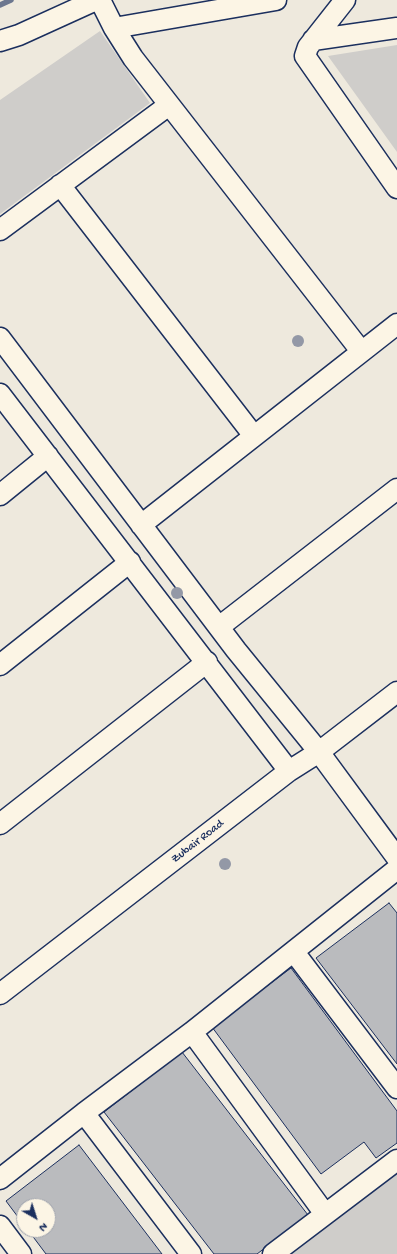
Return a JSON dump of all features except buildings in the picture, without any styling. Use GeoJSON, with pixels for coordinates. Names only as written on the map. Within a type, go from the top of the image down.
{"type":"FeatureCollection","features":[{"type":"Feature","properties":{"kind":"street"},"geometry":{"type":"LineString","coordinates":[[0,41],[19,35],[96,0]]}},
{"type":"Feature","properties":{"kind":"street"},"geometry":{"type":"LineString","coordinates":[[100,0],[114,28],[133,58],[361,351]]}},
{"type":"Feature","properties":{"kind":"street"},"geometry":{"type":"LineString","coordinates":[[114,28],[276,0]]}},
{"type":"Feature","properties":{"kind":"street"},"geometry":{"type":"LineString","coordinates":[[345,0],[313,40],[306,51],[305,56],[395,180]]}},
{"type":"Feature","properties":{"kind":"street"},"geometry":{"type":"LineString","coordinates":[[313,40],[397,28]]}},
{"type":"Feature","properties":{"kind":"street"},"geometry":{"type":"LineString","coordinates":[[0,230],[169,105]]}},
{"type":"Feature","properties":{"kind":"street"},"geometry":{"type":"LineString","coordinates":[[60,186],[254,436]]}},
{"type":"Feature","properties":{"kind":"street"},"geometry":{"type":"LineString","coordinates":[[141,525],[397,324]]}},
{"type":"Feature","properties":{"kind":"street"},"geometry":{"type":"LineString","coordinates":[[0,338],[219,627],[319,752],[397,858]]}},
{"type":"Feature","properties":{"kind":"street"},"geometry":{"type":"LineString","coordinates":[[0,394],[207,662],[289,772]]}},
{"type":"Feature","properties":{"kind":"street"},"geometry":{"type":"LineString","coordinates":[[0,495],[48,456]]}},
{"type":"Feature","properties":{"kind":"street"},"geometry":{"type":"LineString","coordinates":[[219,627],[397,488]]}},
{"type":"Feature","properties":{"kind":"street"},"geometry":{"type":"LineString","coordinates":[[0,665],[130,562]]}},
{"type":"Feature","properties":{"kind":"street"},"geometry":{"type":"LineString","coordinates":[[0,824],[207,662]]}},
{"type":"Feature","properties":{"kind":"street","name":"Zubair Road"},"geometry":{"type":"LineString","coordinates":[[0,994],[289,772],[319,752],[397,692]]}},
{"type":"Feature","properties":{"kind":"street"},"geometry":{"type":"LineString","coordinates":[[0,1179],[84,1113],[192,1032],[397,869]]}},
{"type":"Feature","properties":{"kind":"street"},"geometry":{"type":"LineString","coordinates":[[294,952],[397,1088]]}},
{"type":"Feature","properties":{"kind":"street"},"geometry":{"type":"LineString","coordinates":[[192,1032],[325,1214]]}},
{"type":"Feature","properties":{"kind":"street"},"geometry":{"type":"LineString","coordinates":[[84,1113],[191,1254]]}},
{"type":"Feature","properties":{"kind":"street"},"geometry":{"type":"LineString","coordinates":[[273,1254],[397,1160]]}},
{"type":"Feature","properties":{"kind":"street"},"geometry":{"type":"LineString","coordinates":[[0,1226],[21,1254]]}},
{"type":"Feature","properties":{"kind":"shaded area"},"geometry":{"type":"Polygon","coordinates":[[[100,31],[150,103],[0,214],[0,100],[100,31]]]}},
{"type":"Feature","properties":{"kind":"shaded area"},"geometry":{"type":"Polygon","coordinates":[[[397,45],[397,152],[328,56],[397,45]]]}},
{"type":"Feature","properties":{"kind":"shaded area"},"geometry":{"type":"Polygon","coordinates":[[[397,1170],[397,1254],[288,1254],[397,1170]]]}},
{"type":"Feature","properties":{"kind":"waterway"},"geometry":{"type":"LineString","coordinates":[[0,5],[11,0]]}}]}
